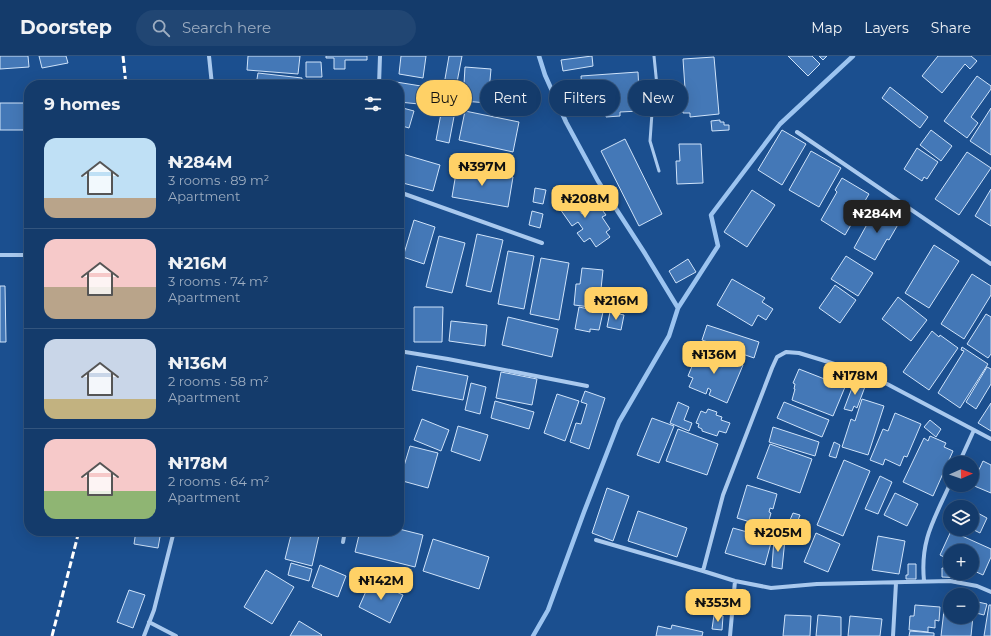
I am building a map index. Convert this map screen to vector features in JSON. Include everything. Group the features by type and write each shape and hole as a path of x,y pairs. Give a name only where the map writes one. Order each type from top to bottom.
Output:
{"street":[{"path":"209,56 211,80"},
{"path":"379,80 380,56"},
{"path":"797,132 991,264"},
{"path":"404,194 542,243"},
{"path":"0,255 24,255"},
{"path":"404,352 587,386"},
{"path":"703,570 723,495 772,368 777,357 786,352 799,353 872,376 991,439"},
{"path":"962,456 974,430"},
{"path":"924,581 923,566 928,534 946,492"},
{"path":"144,636 154,610 173,536"},
{"path":"343,542 344,536"},
{"path":"596,540 703,570 735,581 771,588 817,584 950,581 977,586 991,592"},
{"path":"730,636 735,581"},
{"path":"893,636 896,583"},
{"path":"150,622 176,636"}],"lane":[{"path":"654,56 657,86 652,113 650,141 659,171"}],"building":[{"path":"0,56 28,56 29,67 0,69"},
{"path":"39,56 66,56 68,63 42,68"},
{"path":"248,56 300,56 298,74 247,70"},
{"path":"326,56 367,56 367,60 345,60 345,69 334,69 334,58 326,58"},
{"path":"401,56 426,56 423,78 399,74"},
{"path":"449,56 462,56 457,80 445,80"},
{"path":"592,56 593,66 563,71 561,60"},
{"path":"788,56 812,56 820,64 808,76"},
{"path":"819,56 827,56 823,60"},
{"path":"938,56 971,56 977,61 970,69 965,64 942,93 922,76"},
{"path":"714,57 719,114 690,117 690,113 688,113 688,80 684,80 683,59"},
{"path":"306,62 321,62 322,77 306,77"},
{"path":"465,67 491,69 490,80 480,80 480,102 472,102 472,80 464,80"},
{"path":"638,72 638,80 628,80 628,112 620,112 620,80 581,80 581,76"},
{"path":"258,73 302,78 302,80 257,80"},
{"path":"977,76 991,86 991,89 971,117 978,123 967,138 944,121"},
{"path":"404,83 416,85 416,104 404,102"},
{"path":"890,87 928,117 920,128 882,98"},
{"path":"0,103 24,103 24,130 0,130"},
{"path":"404,108 414,111 409,128 404,126"},
{"path":"991,108 991,155 970,141"},
{"path":"472,112 480,114 480,116 490,116 519,122 513,152 459,140 464,116 472,116"},
{"path":"441,116 454,116 449,143 436,140"},
{"path":"720,120 720,122 724,122 724,125 729,125 729,130 712,131 711,121"},
{"path":"782,130 806,144 782,185 758,170"},
{"path":"931,130 952,146 941,161 920,145"},
{"path":"625,139 662,214 639,226 601,151"},
{"path":"679,144 701,144 703,183 677,184 676,161 680,161"},
{"path":"917,148 938,162 927,179 924,177 922,181 904,169"},
{"path":"811,151 841,168 819,207 789,190"},
{"path":"967,152 991,168 959,215 935,199"},
{"path":"404,154 440,165 433,191 404,183"},
{"path":"457,167 513,177 508,207 452,197"},
{"path":"842,178 869,194 845,235 821,220 837,192 835,190"},
{"path":"535,188 546,190 543,204 533,202"},
{"path":"991,189 991,226 975,216"},
{"path":"565,190 582,214 597,203 606,215 602,217 610,229 606,232 610,237 596,247 590,238 584,242 577,233 583,229 578,222 572,226 553,199"},
{"path":"752,190 775,205 747,247 724,232"},
{"path":"876,208 900,221 889,240 887,239 875,260 854,248"},
{"path":"532,211 543,214 540,228 529,225"},
{"path":"414,220 435,227 424,264 404,257"},
{"path":"477,234 503,240 491,292 466,286"},
{"path":"439,236 465,243 452,293 426,287"},
{"path":"934,245 959,261 929,308 905,293"},
{"path":"508,251 534,256 524,309 498,304"},
{"path":"846,256 873,273 858,296 831,279"},
{"path":"541,258 569,263 559,320 530,314"},
{"path":"688,259 696,272 676,283 669,271"},
{"path":"582,268 603,270 599,308 574,305 576,284 580,284"},
{"path":"972,274 991,286 991,295 964,339 941,324"},
{"path":"732,279 765,298 762,302 773,309 766,320 758,315 752,326 717,305"},
{"path":"835,285 856,300 840,323 819,308"},
{"path":"0,286 5,286 6,342 0,342"},
{"path":"898,297 927,320 911,341 882,319"},
{"path":"414,307 443,307 442,342 414,342"},
{"path":"579,307 603,312 599,330 590,329 590,332 575,329"},
{"path":"610,312 624,315 621,330 607,327"},
{"path":"986,314 991,317 991,354 988,358 967,344"},
{"path":"508,317 558,329 552,357 502,345"},
{"path":"451,321 487,325 485,346 449,341"},
{"path":"707,325 759,342 754,358 702,340"},
{"path":"932,331 958,348 929,390 903,372"},
{"path":"700,347 743,365 727,403 709,395 711,390 708,388 706,394 689,387 693,378 688,376"},
{"path":"962,347 988,364 960,408 938,393 964,351 961,350"},
{"path":"417,366 468,376 463,400 412,390"},
{"path":"987,367 991,369 991,384 976,409 966,402"},
{"path":"799,369 845,387 833,416 792,400 795,389 795,384 793,383"},
{"path":"501,372 537,379 532,405 496,398"},
{"path":"855,380 866,384 857,408 854,406 852,411 844,409"},
{"path":"471,383 486,387 480,414 465,410"},
{"path":"585,391 605,398 589,449 570,442 576,423 581,424 587,404 581,402"},
{"path":"557,394 579,401 565,441 544,433"},
{"path":"862,399 884,406 868,455 842,447 851,419 855,421"},
{"path":"495,401 534,412 529,429 491,418"},
{"path":"678,402 689,407 684,420 692,423 689,431 670,423"},
{"path":"784,402 829,420 822,437 777,418"},
{"path":"991,403 991,431 978,423"},
{"path":"708,409 717,412 716,415 722,417 721,420 730,423 726,433 719,431 717,436 702,431 702,429 698,427 699,424 696,423 701,411 706,413"},
{"path":"895,413 921,424 907,457 904,456 900,466 885,459 883,465 870,460 883,429 888,431"},
{"path":"652,418 674,426 659,463 637,455"},
{"path":"422,419 449,430 441,451 414,440"},
{"path":"930,420 941,429 936,437 924,427"},
{"path":"458,426 488,435 480,461 451,451"},
{"path":"773,427 819,442 815,456 769,442"},
{"path":"678,429 718,444 707,475 666,461"},
{"path":"930,436 946,443 944,447 953,451 951,456 943,456 943,474 933,496 903,482 924,438 928,441"},
{"path":"834,442 840,445 836,458 829,456"},
{"path":"770,444 812,459 800,493 757,478"},
{"path":"410,446 438,453 428,488 404,481 404,466"},
{"path":"844,460 870,471 843,536 817,525"},
{"path":"983,461 991,465 991,493 979,488 979,470"},
{"path":"880,476 892,482 878,514 865,509"},
{"path":"747,485 777,494 773,509 770,508 769,512 771,513 767,527 737,518"},
{"path":"607,488 629,496 613,541 592,533"},
{"path":"895,493 918,504 907,526 884,515"},
{"path":"638,511 687,528 677,557 628,541"},
{"path":"793,513 800,515 797,523 790,520"},
{"path":"979,514 987,518 979,532"},
{"path":"733,528 772,539 765,565 725,553"},
{"path":"404,530 423,535 415,567 355,552 359,536 404,536"},
{"path":"816,533 840,544 828,572 804,562"},
{"path":"135,536 160,536 158,548 134,544"},
{"path":"291,536 319,536 312,566 285,559"},
{"path":"878,536 905,541 899,574 872,570"},
{"path":"949,536 962,536 991,549 991,557 983,575 979,573 979,544 945,544"},
{"path":"433,539 489,557 479,589 423,571"},
{"path":"774,539 785,539 782,569 772,567"},
{"path":"943,548 943,556 940,555"},
{"path":"291,563 312,569 309,581 288,575"},
{"path":"908,564 916,564 916,579 906,579 906,575 908,575"},
{"path":"320,565 346,576 338,597 312,587"},
{"path":"266,570 294,587 272,624 244,607"},
{"path":"371,580 403,595 390,623 359,607"},
{"path":"129,590 145,595 133,628 117,622"},
{"path":"979,602 987,604 984,615 979,614"},
{"path":"915,605 940,607 939,621 935,620 935,628 928,627 928,632 909,630 910,616 914,616"},
{"path":"989,605 991,605 991,636 984,636"},
{"path":"714,615 723,616 722,630 712,629"},
{"path":"785,615 811,616 810,636 783,636"},
{"path":"818,615 841,617 841,636 816,636"},
{"path":"850,616 882,619 880,636 848,636"},
{"path":"943,619 943,624 972,624 971,636 941,636"},
{"path":"299,621 322,635 290,636"},
{"path":"672,625 703,632 702,636 656,636 658,626 671,629"},
{"path":"910,631 934,633 934,636 909,636"}],"waterway":[{"path":"539,56 545,75 566,122 598,181 678,308"},
{"path":"533,636 548,610 619,422 669,336 678,308 718,246 711,215 780,124 853,56"}],"railway":[{"path":"123,56 125,80"},
{"path":"52,636 78,536"}]}
